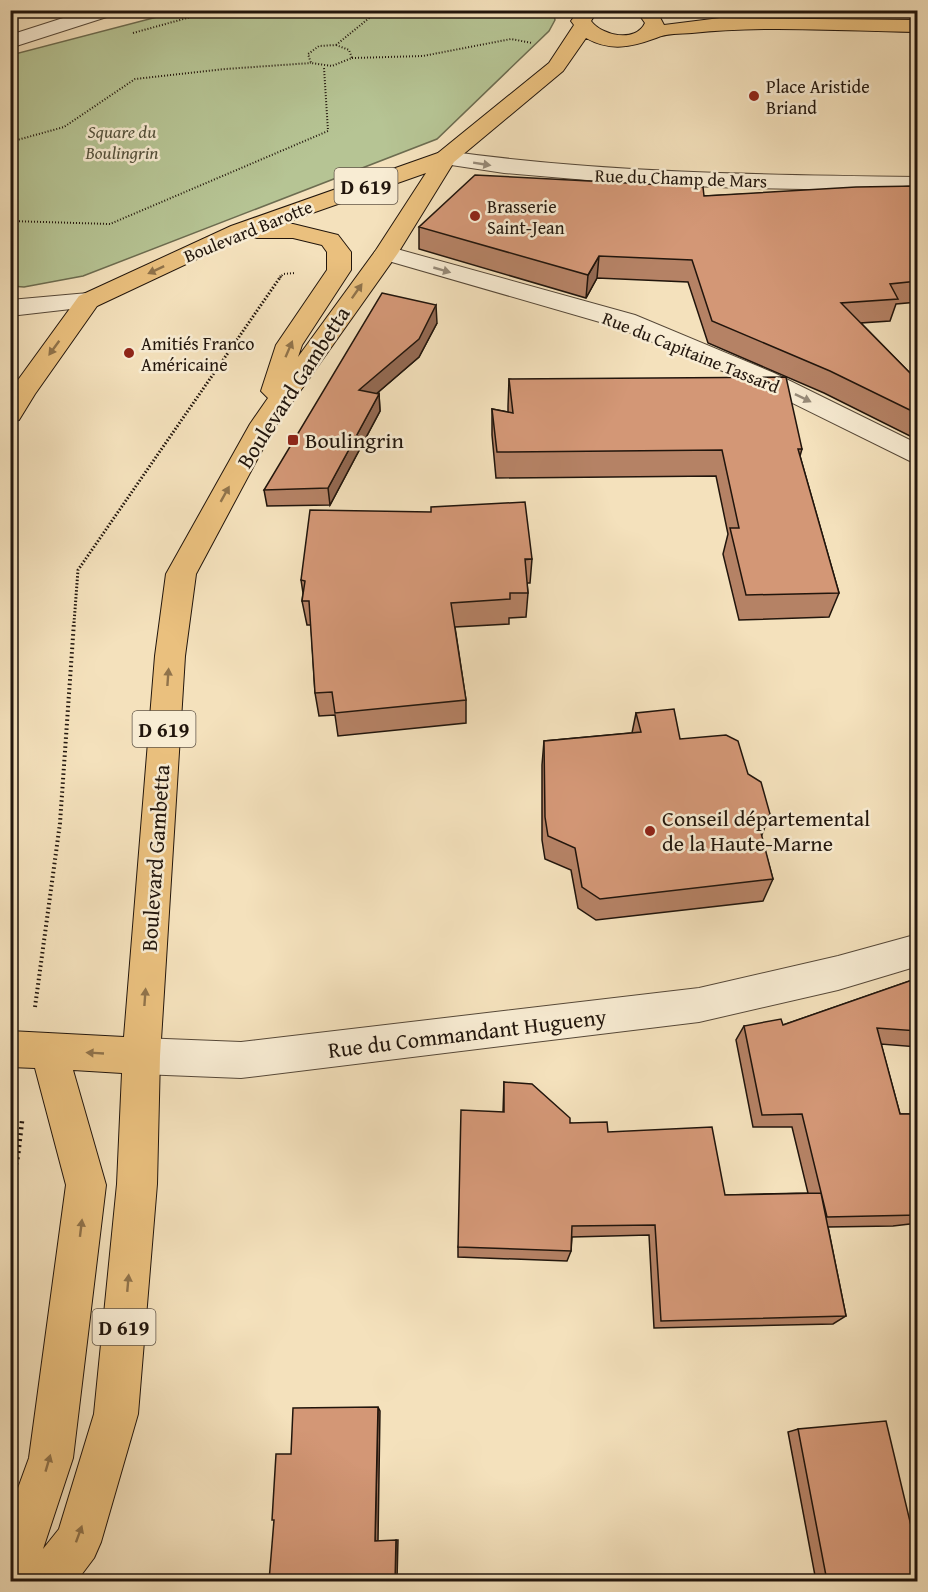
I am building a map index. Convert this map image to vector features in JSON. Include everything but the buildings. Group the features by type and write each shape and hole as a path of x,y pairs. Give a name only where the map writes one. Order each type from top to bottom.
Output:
{"main road":[{"name":"Boulevard Gambetta","path":"46,1581 78,1542 116,1414 137,1184 141,1056 170,656 181,574 263,424 386,253 446,158 556,67 618,41 638,39 648,18 720,24 918,26"},
{"name":"Boulevard Gambetta","path":"556,67 586,19"},
{"path":"586,19 596,37 618,41"},
{"name":"Boulevard Barotte","path":"10,414 24,390 88,301 239,231 446,158"},
{"path":"239,231 293,231 330,240 339,252 339,270 289,345 263,424"},
{"path":"10,1578 51,1458 86,1185 30,1050"},
{"name":"Rue du Commandant Hugueny","path":"30,1050 141,1056"}],"street":[{"path":"10,42 109,10"},
{"name":"Rue du Champ de Mars","path":"446,158 519,170 706,181 918,184"},
{"name":"Rue du Capitaine Tassard","path":"386,253 626,321 765,380 918,456"},
{"name":"Boulevard Barotte","path":"10,308 88,301"},
{"name":"Rue du Commandant Hugueny","path":"141,1056 241,1060 699,1005 838,973 918,950"}],"path":[{"path":"336,45 379,10"},
{"path":"10,142 64,127 135,80 225,69 311,63 324,68 341,66 352,58 423,56 511,39 535,44"},
{"path":"311,63 308,54 319,46 336,45 349,50 352,58"},
{"path":"10,221 110,224 328,132 324,68"},
{"path":"30,1050 60,823 78,570 283,274 339,270"}],"green space":[{"name":"Square du Boulingrin","path":"180,11 553,11 555,20 549,31 437,139 83,276 24,287 11,286 11,55"}],"place":[{"name":"Place Aristide Briand","path":"754,96"},
{"name":"Brasserie Saint-Jean","path":"475,216"},
{"name":"Amitiés Franco Américaine","path":"129,353"},
{"name":"Boulingrin","path":"293,440"},
{"name":"Conseil départemental de la Haute-Marne","path":"650,831"}]}
